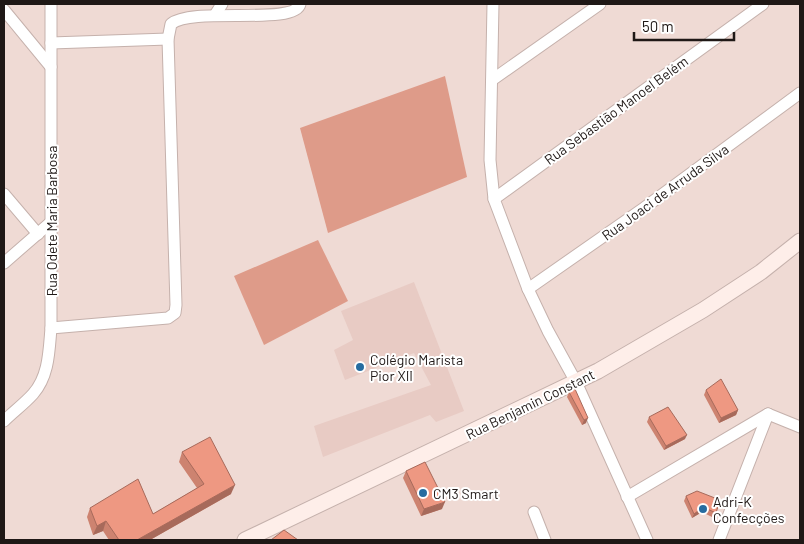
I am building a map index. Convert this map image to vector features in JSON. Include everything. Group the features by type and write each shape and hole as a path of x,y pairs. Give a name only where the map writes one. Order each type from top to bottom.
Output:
{"main road":[{"name":"Rua Benjamin Constant","path":"252,538 576,382 703,310 761,272 800,241"}],"street":[{"name":"Rua Odete Maria Barbosa","path":"4,421 33,394 40,383 47,363 51,328 51,4"},
{"path":"215,15 222,4"},
{"path":"493,4 490,160 494,200 528,289 576,382 647,540"},
{"path":"492,80 600,4"},
{"name":"Rua Sebastião Manoel Belém","path":"494,200 763,4"},
{"path":"51,328 168,318 175,313 169,28 174,22 215,15 255,16 285,14 295,11 300,5"},
{"path":"4,10 51,67"},
{"path":"51,43 168,39"},
{"name":"Rua Joaci de Arruda Silva","path":"528,289 644,208 800,93"},
{"path":"4,194 38,234"},
{"path":"4,263 50,223"},
{"path":"628,496 768,414"},
{"path":"768,414 800,427"},
{"path":"718,540 768,414"},
{"path":"534,512 545,540"}],"shaded area":[{"path":"445,76 467,177 328,233 300,128"},
{"path":"318,240 348,301 264,345 234,276"},
{"name":"Colégio Marista Pior XII","path":"414,282 464,411 436,422 430,415 323,457 314,426 431,385 414,353 345,380 334,350 353,340 341,311"}],"building":[{"path":"721,379 738,410 721,418 706,390"},
{"path":"575,389 588,418 584,420 569,392"},
{"path":"668,407 687,435 666,446 649,417"},
{"path":"210,437 235,485 137,540 119,540 106,521 97,526 90,508 138,479 153,514 204,484 182,452"},
{"name":"CM3 Smart","path":"425,462 445,502 424,509 406,471"},
{"name":"Adri-K Confecções","path":"697,491 720,500 716,513 703,507 694,514 686,496"},
{"path":"284,530 298,540 271,540"}],"place":[{"name":"Colégio Marista Pior XII","path":"360,367"},
{"name":"CM3 Smart","path":"423,493"},
{"name":"Adri-K Confecções","path":"703,509"}]}
